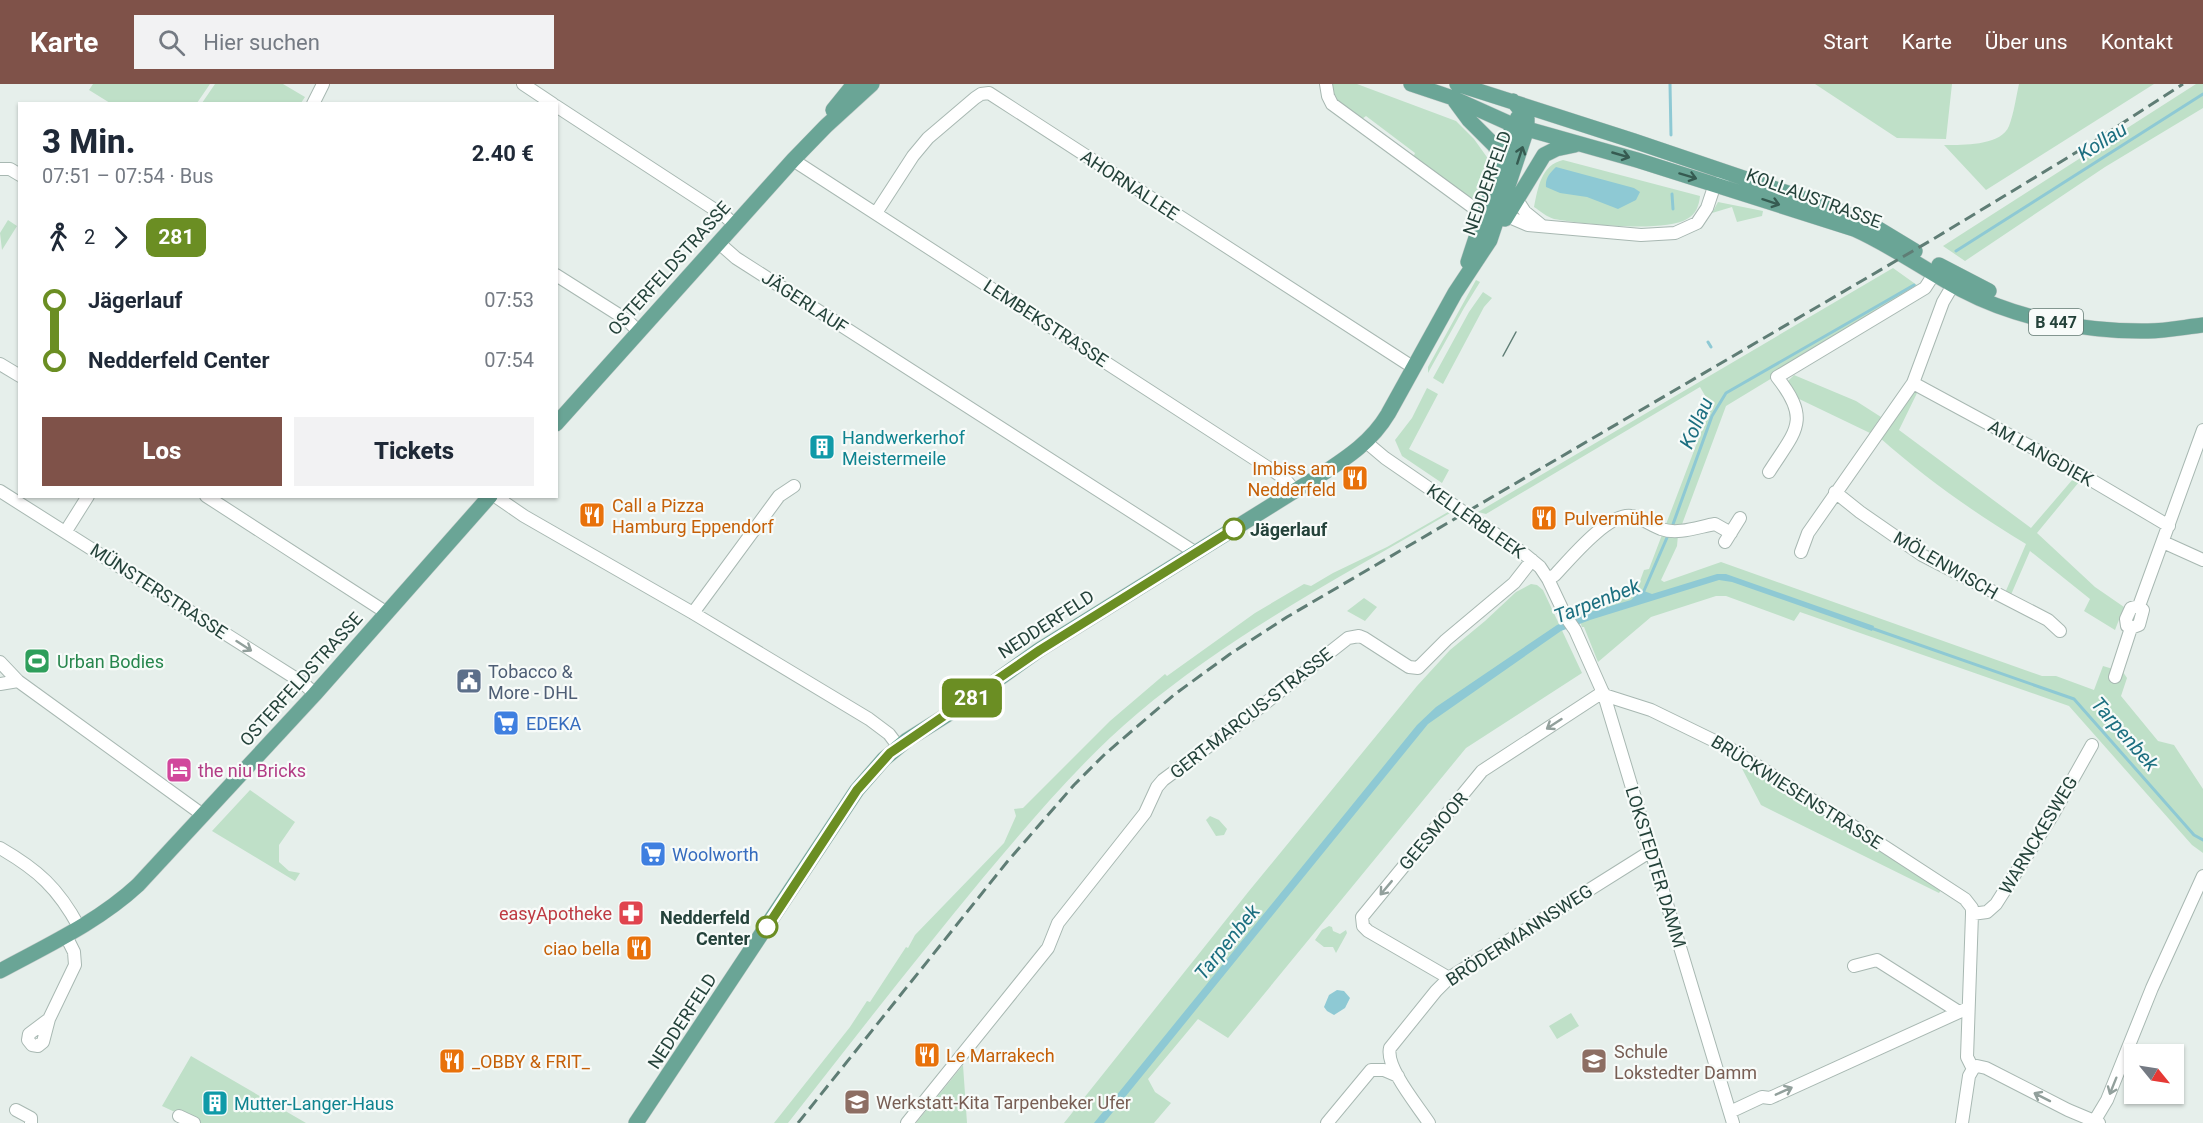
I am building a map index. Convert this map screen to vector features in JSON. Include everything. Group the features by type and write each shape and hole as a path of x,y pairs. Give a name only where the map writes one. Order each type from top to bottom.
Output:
{"main road":[{"name":"OSTERFELDSTRASSE","path":"558,422 812,139 854,84"},
{"name":"OSTERFELDSTRASSE","path":"812,139 872,84"},
{"name":"KOLLAUSTRASSE","path":"1411,84 1513,101 1859,219 1977,286 2017,301 2067,314 2116,320 2168,320 2203,314"},
{"name":"KOLLAUSTRASSE","path":"1455,91 1522,123 1581,144 1854,229 1953,285 2014,311 2063,324 2094,328 2150,331 2203,325"},
{"path":"1455,91 1469,120 1495,146 1501,161"},
{"name":"NEDDERFELD","path":"636,1123 857,790 884,759 898,746 958,708 1040,650 1295,491 1366,442 1385,419 1414,368 1455,292 1472,253 1512,181 1522,123 1513,101"},
{"name":"NEDDERFELD","path":"1455,292 1490,240 1501,161 1522,123 1540,110"},
{"path":"1495,211 1516,200 1546,154 1556,149 1581,144"},
{"name":"OSTERFELDSTRASSE","path":"0,970 66,936 130,892 315,694 491,498"}],"street":[{"path":"315,102 323,84"},
{"path":"523,84 550,102"},
{"path":"1327,88 1332,104 1478,211 1495,211 1521,224 1605,233 1641,235 1675,233 1688,229 1699,221 1710,201 1715,184 1734,175"},
{"name":"AHORNALLEE","path":"876,213 913,156 928,138 975,98 989,93 1414,368"},
{"path":"558,107 735,225"},
{"name":"LEMBEKSTRASSE","path":"793,160 1284,478 1295,491"},
{"path":"0,169 10,169 18,174"},
{"path":"1512,181 1516,200 1529,216 1541,225"},
{"name":"JÄGERLAUF","path":"719,243 736,258 1196,553"},
{"path":"1769,472 1796,429 1798,421 1798,411 1789,393 1777,378 1925,288 1934,274"},
{"path":"558,276 627,320 638,331"},
{"path":"1801,552 1808,533 1835,492 1913,382 1943,302 1953,285"},
{"path":"0,364 18,375"},
{"name":"AM LANGDIEK","path":"1913,382 2081,474 2169,526"},
{"path":"2115,677 2131,628 2136,628 2140,623 2143,612 2139,606 2203,430"},
{"name":"KELLERBLEEK","path":"1366,442 1385,458 1532,560 1548,579 1566,617"},
{"path":"693,613 778,496 794,486"},
{"name":"MÜNSTERSTRASSE","path":"0,491 303,683 315,694"},
{"name":"MÖLENWISCH","path":"1835,492 1922,555 2048,620 2060,631"},
{"path":"66,531 87,498"},
{"path":"209,498 387,613"},
{"path":"496,498 869,719 889,734 898,746"},
{"path":"1548,579 1606,525 1620,518 1631,516 1669,531 1715,524 1728,537 1740,518"},
{"path":"2163,542 2203,560"},
{"name":"GERT-MARCUS-STRASSE","path":"907,1123 1048,948 1058,922 1139,821 1163,780 1348,638 1359,636 1364,638 1409,668 1418,668 1446,640 1514,584 1532,560"},
{"name":"LOKSTEDTER DAMM","path":"1566,617 1575,630 1603,693 1732,1118"},
{"path":"0,662 18,681 203,815"},
{"path":"0,684 18,681"},
{"name":"BRÜCKWIESENSTRASSE","path":"1603,693 1660,714 1729,748 1959,894 1968,903 1972,914"},
{"name":"GEESMOOR","path":"1449,978 1368,931 1363,926 1362,917 1482,771 1603,693"},
{"name":"WARNCKESWEG","path":"1972,914 1987,912 1996,904 2052,816 2092,745"},
{"path":"0,848 41,874 59,895 79,927"},
{"name":"BRÖDERMANNSWEG","path":"1398,1076 1390,1061 1390,1048 1449,978 1651,851"},
{"path":"1962,1123 1969,1076 1977,1066 1986,1068 2085,1118 2097,1121 2152,988 2203,876"},
{"path":"1972,914 1963,1010 1967,1057 1973,1069"},
{"path":"49,1019 75,965 74,952 66,936"},
{"path":"1854,966 1877,960 1963,1010"},
{"path":"1732,1118 1762,1097 1770,1098 1963,1010"},
{"path":"1327,1123 1371,1070 1384,1070 1398,1076 1429,1123"},
{"path":"16,1110 31,1118 31,1123"},
{"path":"179,1116 194,1123"}],"green space":[{"path":"93,84 210,84 198,102 108,102 89,90"},
{"path":"215,84 283,84 305,97 302,102 203,102"},
{"path":"1330,84 1357,84 1456,121 1474,139 1489,160 1479,201 1476,202 1413,158 1415,153 1366,116 1362,119 1335,98"},
{"path":"1815,84 1952,84 1946,139 1897,138"},
{"path":"2019,84 2154,84 1986,190 1944,145 1980,143 1990,141 2005,133 2011,121"},
{"path":"2196,84 2203,84 2203,108 2105,167 1965,261 1943,246"},
{"path":"1563,160 1700,196 1698,206 1693,215 1687,219 1660,226 1602,225 1554,219 1534,207 1539,185 1545,172"},
{"path":"1718,202 1763,211 1762,216 1737,222 1732,207 1712,213"},
{"path":"8,220 17,226 2,250 0,233"},
{"path":"1893,268 1921,288 1726,406 1678,535 1677,546 1661,580 1664,582 1721,562 2042,676 2056,676 2094,690 2103,666 2123,672 2127,678 2121,696 2158,741 2174,745 2203,789 2203,853 2192,845 2069,706 1800,612 1794,621 1726,596 1716,596 1651,617 1598,662 1576,612 1637,589 1644,570 1649,569 1711,406 1700,387 1486,514 1478,512"},
{"path":"1476,280 1480,282 1428,373 1428,367"},
{"path":"1483,292 1492,298 1484,307 1443,384 1433,378 1469,312"},
{"path":"1794,375 1856,401 1881,417 1870,433 1795,397 1788,381"},
{"path":"1427,388 1438,394 1409,449 1449,470 1442,483 1402,456 1395,440 1412,418"},
{"path":"1918,391 1899,430 2031,528 2073,479 2079,482 2037,533 2095,587 2124,607 2115,630 2084,611 2090,599 2030,551 2010,597 2005,593 2026,544 1950,494 1879,437 1909,394"},
{"path":"1448,512 1450,513 1290,606 1212,657 1138,713 1096,751 982,879 788,1123 774,1123 850,1027 867,1001 870,1002 915,935 1004,843 1016,816 1014,809 1023,808 1110,721 1165,674 1167,676 1255,613 1304,584 1311,586 1387,547"},
{"path":"1531,584 1543,590 1582,673 1466,748 1228,1038 1198,1019 1148,1079 1155,1092 1171,1103 1154,1123 1064,1123 1249,891 1417,686 1450,650 1516,592"},
{"path":"1364,598 1377,607 1365,621 1347,611"},
{"path":"1736,757 1943,887 1939,893 1761,805"},
{"path":"250,790 295,822 279,845 279,862 289,871 300,873 295,881 212,831"},
{"path":"1210,816 1219,820 1227,829 1224,835 1216,836 1206,820"},
{"path":"1329,926 1340,934 1346,930 1347,933 1336,953 1333,947 1324,947 1315,940 1322,930"},
{"path":"1571,1013 1579,1026 1557,1039 1549,1026"},
{"path":"191,1056 306,1123 188,1123 177,1113 162,1106"},
{"path":"963,1065 967,1123 916,1123"}],"water":[{"path":"1556,167 1634,188 1640,192 1636,200 1618,209 1587,197 1560,193 1546,187 1547,178"},
{"path":"1717,574 1726,574 1874,626 1872,631 1732,582 1719,580 1561,631 1428,724 1104,1123 1094,1123 1417,725 1436,707 1557,625 1580,615 1631,600 1641,590 1652,594"},
{"path":"1337,990 1344,991 1350,998 1345,1008 1334,1015 1324,1007 1329,995"}],"waterway":[{"path":"1670,84 1671,135"},
{"name":"Kollau","path":"1956,251 2203,94"},
{"path":"1672,194 1673,209"},
{"name":"Kollau","path":"1672,527 1712,416 1726,393 1914,285"},
{"path":"1708,342 1711,347"},
{"name":"Kollau","path":"1643,593 1669,533"},
{"name":"Tarpenbek","path":"1871,628 2074,699 2194,835 2203,840"}],"tram line":[{"path":"1503,356 1516,332"}],"railway":[{"path":"798,1123 1007,862 1074,785 1105,754 1175,694 1230,654 1287,617 1935,238 2090,144 2183,84"}],"bus line":[{"name":"281","path":"767,927 857,790 890,753 1040,650 1234,529"}],"place":[{"name":"Handwerkerhof Meistermeile","path":"822,447"},
{"name":"Imbiss am Nedderfeld","path":"1355,478"},
{"name":"Call a Pizza Hamburg Eppendorf","path":"592,515"},
{"name":"Pulvermühle","path":"1544,518"},
{"name":"Jägerlauf","path":"1234,529"},
{"name":"Urban Bodies","path":"37,661"},
{"name":"Tobacco & More - DHL","path":"469,681"},
{"name":"EDEKA","path":"506,723"},
{"name":"the niu Bricks","path":"179,770"},
{"name":"Woolworth","path":"653,854"},
{"name":"easyApotheke","path":"631,913"},
{"name":"Nedderfeld Center","path":"767,927"},
{"name":"ciao bella","path":"639,948"},
{"name":"Le Marrakech","path":"927,1055"},
{"name":"_OBBY & FRIT_","path":"452,1061"},
{"name":"Schule Lokstedter Damm","path":"1594,1061"},
{"name":"Werkstatt-Kita Tarpenbeker Ufer","path":"857,1102"},
{"name":"Mutter-Langer-Haus","path":"215,1103"}]}
